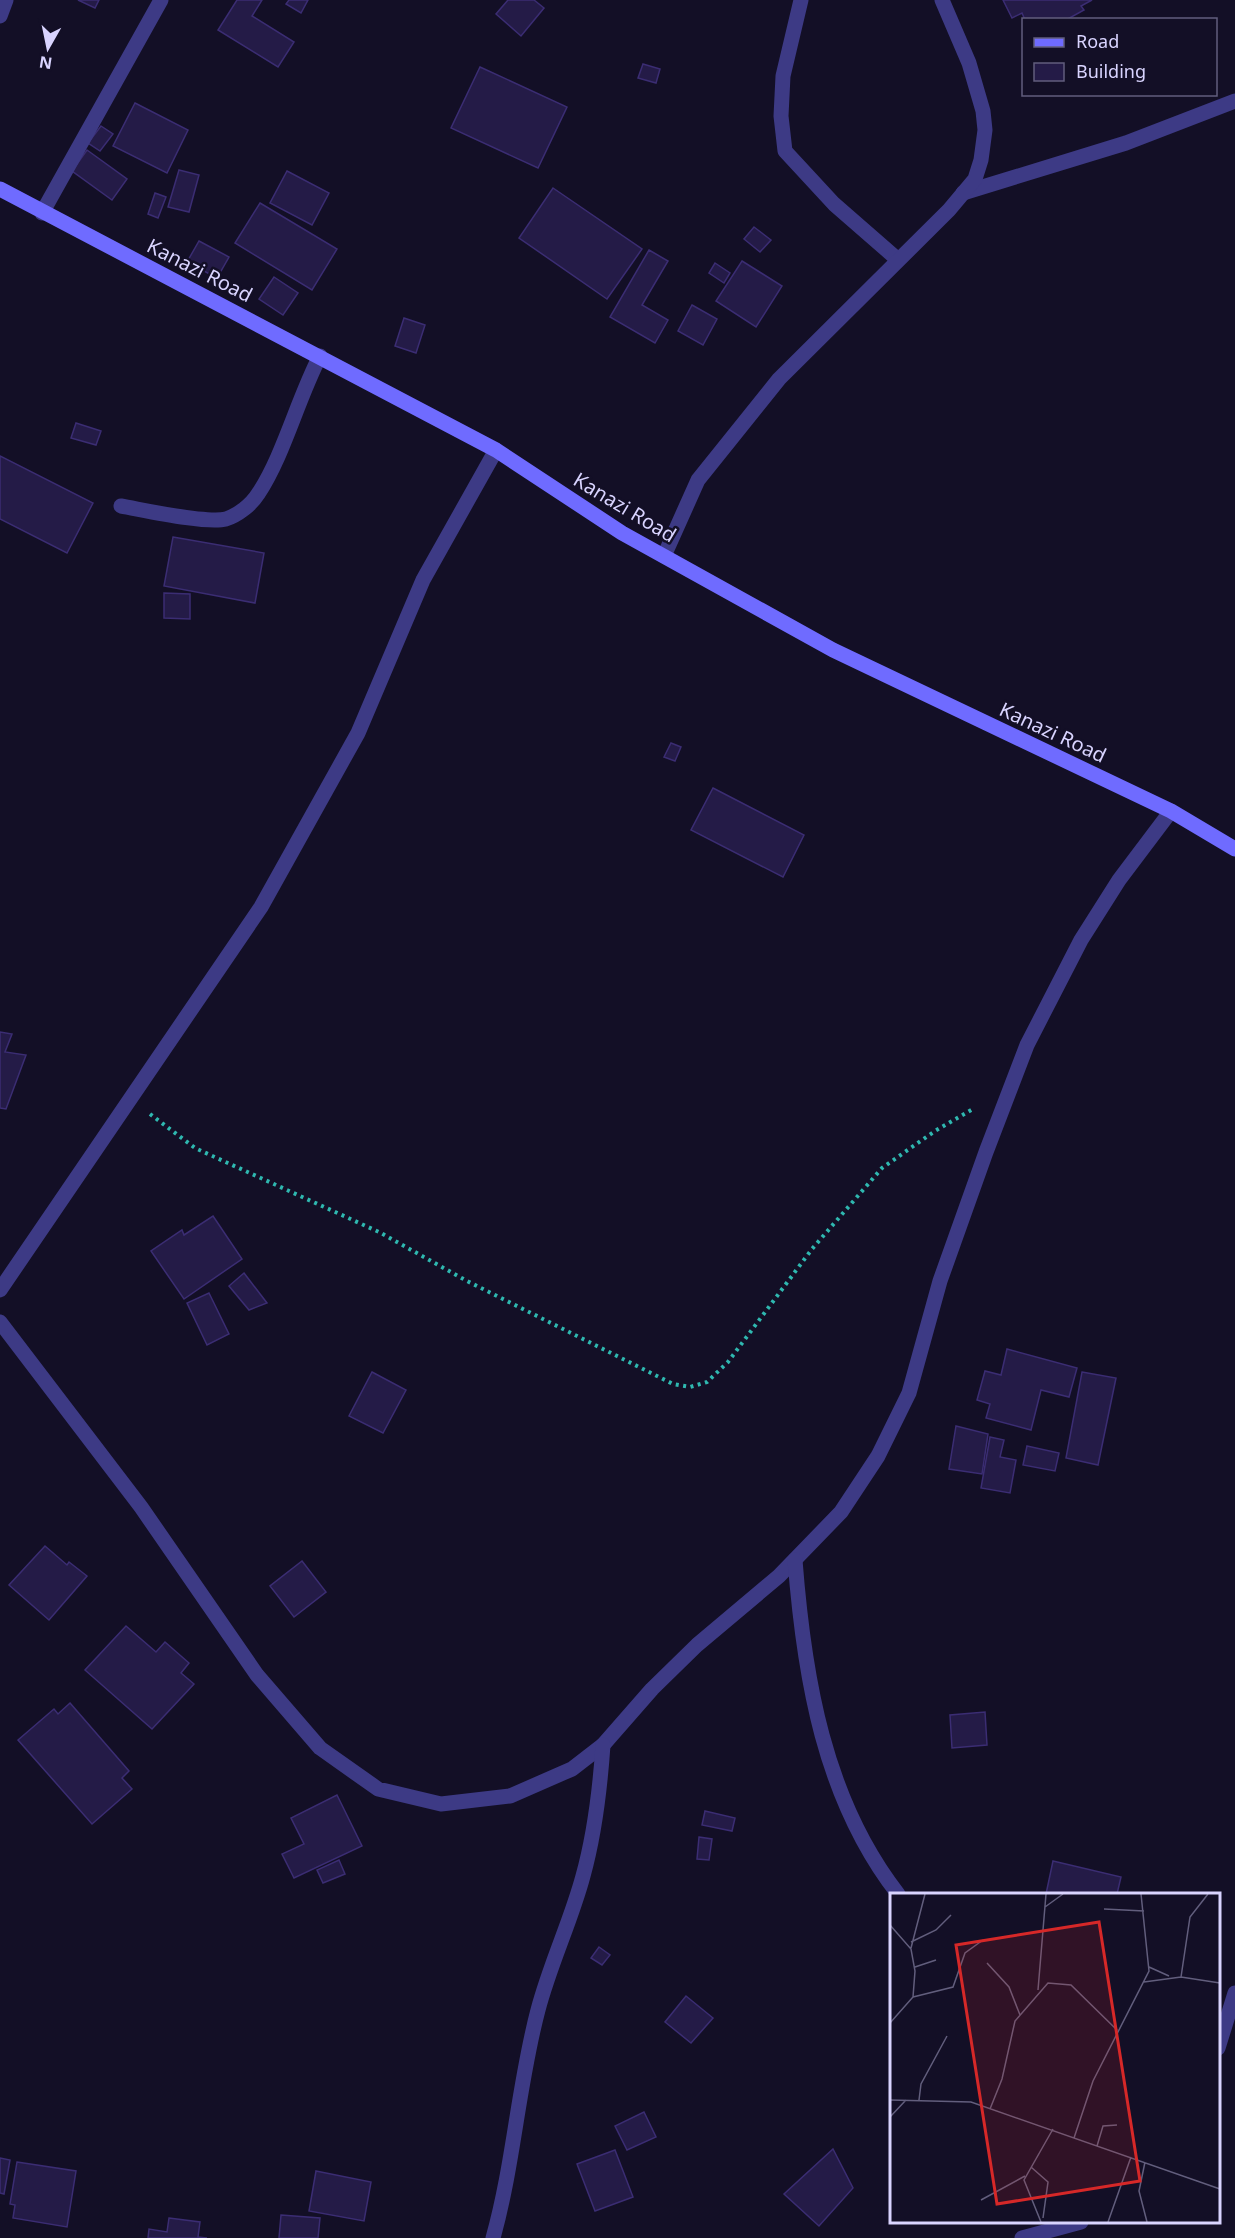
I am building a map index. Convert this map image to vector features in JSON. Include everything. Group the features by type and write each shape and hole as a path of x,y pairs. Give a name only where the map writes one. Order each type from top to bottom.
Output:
{"main road":[{"name":"Kanazi Road","path":"0,189 496,450 622,533 833,650 1171,811 1235,849"}],"street":[{"path":"0,16 6,0"},
{"path":"42,213 161,0"},
{"path":"801,0 783,76 781,116 785,151 834,204 897,259"},
{"path":"664,556 698,480 779,379 975,179 981,160 985,130 983,111 969,63 942,0"},
{"path":"963,193 1126,143 1235,101"},
{"path":"121,506 212,519 224,519 240,512 257,496 270,472 302,391 320,356"},
{"path":"0,1290 261,907 358,733 423,580 496,450"},
{"path":"0,1322 141,1507 257,1675 320,1748 378,1789 441,1804 510,1796 572,1769 603,1745 652,1689 697,1645 795,1560 841,1512 879,1456 909,1393 940,1281 1027,1045 1081,940 1119,880 1171,811"},
{"path":"795,1560 800,1621 826,1755 848,1811 866,1847 876,1865 897,1893"},
{"path":"493,2238 503,2203 524,2067 539,2008 583,1876 600,1788 603,1745"},
{"path":"1220,2042 1235,1993"},
{"path":"1022,2238 1077,2223"}],"path":[{"path":"129,1098 195,1148 379,1232 467,1281 673,1384 690,1387 707,1382 728,1362 812,1249 882,1168 935,1131 1010,1088"}],"building":[{"path":"78,0 99,0 95,8"},
{"path":"237,0 262,0 252,16 294,42 278,67 218,30"},
{"path":"289,0 308,0 301,13 286,4"},
{"path":"508,0 534,0 544,8 521,36 496,14"},
{"path":"1003,0 1092,0 1081,6 1084,10 1070,18 1024,18 1022,13 1012,18"},
{"path":"643,64 660,69 656,83 638,78"},
{"path":"480,67 567,107 538,168 451,128"},
{"path":"135,103 188,130 167,173 113,146"},
{"path":"101,126 113,134 100,151 88,143"},
{"path":"87,150 127,179 112,200 72,171"},
{"path":"179,170 199,175 189,212 168,207"},
{"path":"287,171 329,193 312,225 270,203"},
{"path":"553,188 642,249 607,299 519,238"},
{"path":"155,193 166,197 158,218 148,214"},
{"path":"260,203 337,249 312,290 235,243"},
{"path":"754,227 771,240 760,252 744,239"},
{"path":"199,241 229,257 217,278 187,262"},
{"path":"649,250 668,261 642,305 668,320 655,343 610,317"},
{"path":"742,261 782,286 756,327 716,301"},
{"path":"715,263 730,273 724,283 709,273"},
{"path":"274,277 298,293 283,315 259,299"},
{"path":"692,305 717,319 703,345 678,331"},
{"path":"404,318 425,325 416,353 395,346"},
{"path":"76,423 101,431 96,445 71,438"},
{"path":"0,456 93,503 67,553 0,519"},
{"path":"173,537 264,553 255,603 164,586"},
{"path":"164,593 190,594 190,619 164,618"},
{"path":"671,743 681,747 675,761 664,757"},
{"path":"713,788 804,835 783,877 691,830"},
{"path":"0,1032 12,1034 5,1052 26,1055 6,1109 0,1108"},
{"path":"213,1216 242,1259 184,1299 151,1251 182,1230 184,1235"},
{"path":"244,1273 267,1303 249,1310 229,1286"},
{"path":"209,1293 229,1334 207,1345 187,1303"},
{"path":"1007,1349 1077,1368 1069,1397 1041,1390 1031,1430 986,1418 990,1404 977,1400 985,1371 1001,1375"},
{"path":"372,1372 406,1390 383,1433 349,1416"},
{"path":"1082,1372 1116,1378 1098,1465 1066,1458"},
{"path":"956,1426 988,1434 982,1474 949,1469"},
{"path":"990,1437 1004,1440 1000,1457 1016,1460 1010,1493 981,1488"},
{"path":"1027,1446 1059,1453 1055,1471 1023,1465"},
{"path":"45,1546 67,1565 69,1562 87,1576 49,1620 9,1585"},
{"path":"302,1561 326,1592 294,1617 270,1586"},
{"path":"126,1626 156,1652 165,1642 189,1663 181,1673 194,1684 152,1729 85,1670"},
{"path":"70,1703 129,1771 122,1778 132,1789 92,1824 18,1740 54,1709 58,1714"},
{"path":"985,1712 987,1745 952,1748 950,1715"},
{"path":"337,1795 362,1846 294,1878 282,1854 304,1844 291,1818"},
{"path":"705,1811 735,1818 732,1831 702,1825"},
{"path":"699,1837 712,1839 709,1860 697,1859"},
{"path":"339,1860 345,1874 323,1883 317,1870"},
{"path":"1053,1861 1121,1877 1117,1893 1046,1893"},
{"path":"599,1947 610,1955 602,1965 591,1958"},
{"path":"686,1996 713,2018 691,2043 665,2022"},
{"path":"644,2112 656,2137 627,2150 615,2126"},
{"path":"833,2149 853,2188 819,2226 784,2194"},
{"path":"615,2150 633,2197 595,2211 577,2164"},
{"path":"0,2158 10,2160 4,2194 0,2193"},
{"path":"17,2162 76,2171 67,2227 13,2218 15,2205 10,2204"},
{"path":"316,2171 371,2182 364,2221 309,2211"},
{"path":"281,2215 320,2218 318,2238 279,2238"},
{"path":"169,2218 200,2222 198,2237 207,2238 148,2238 149,2229 167,2232"}]}
